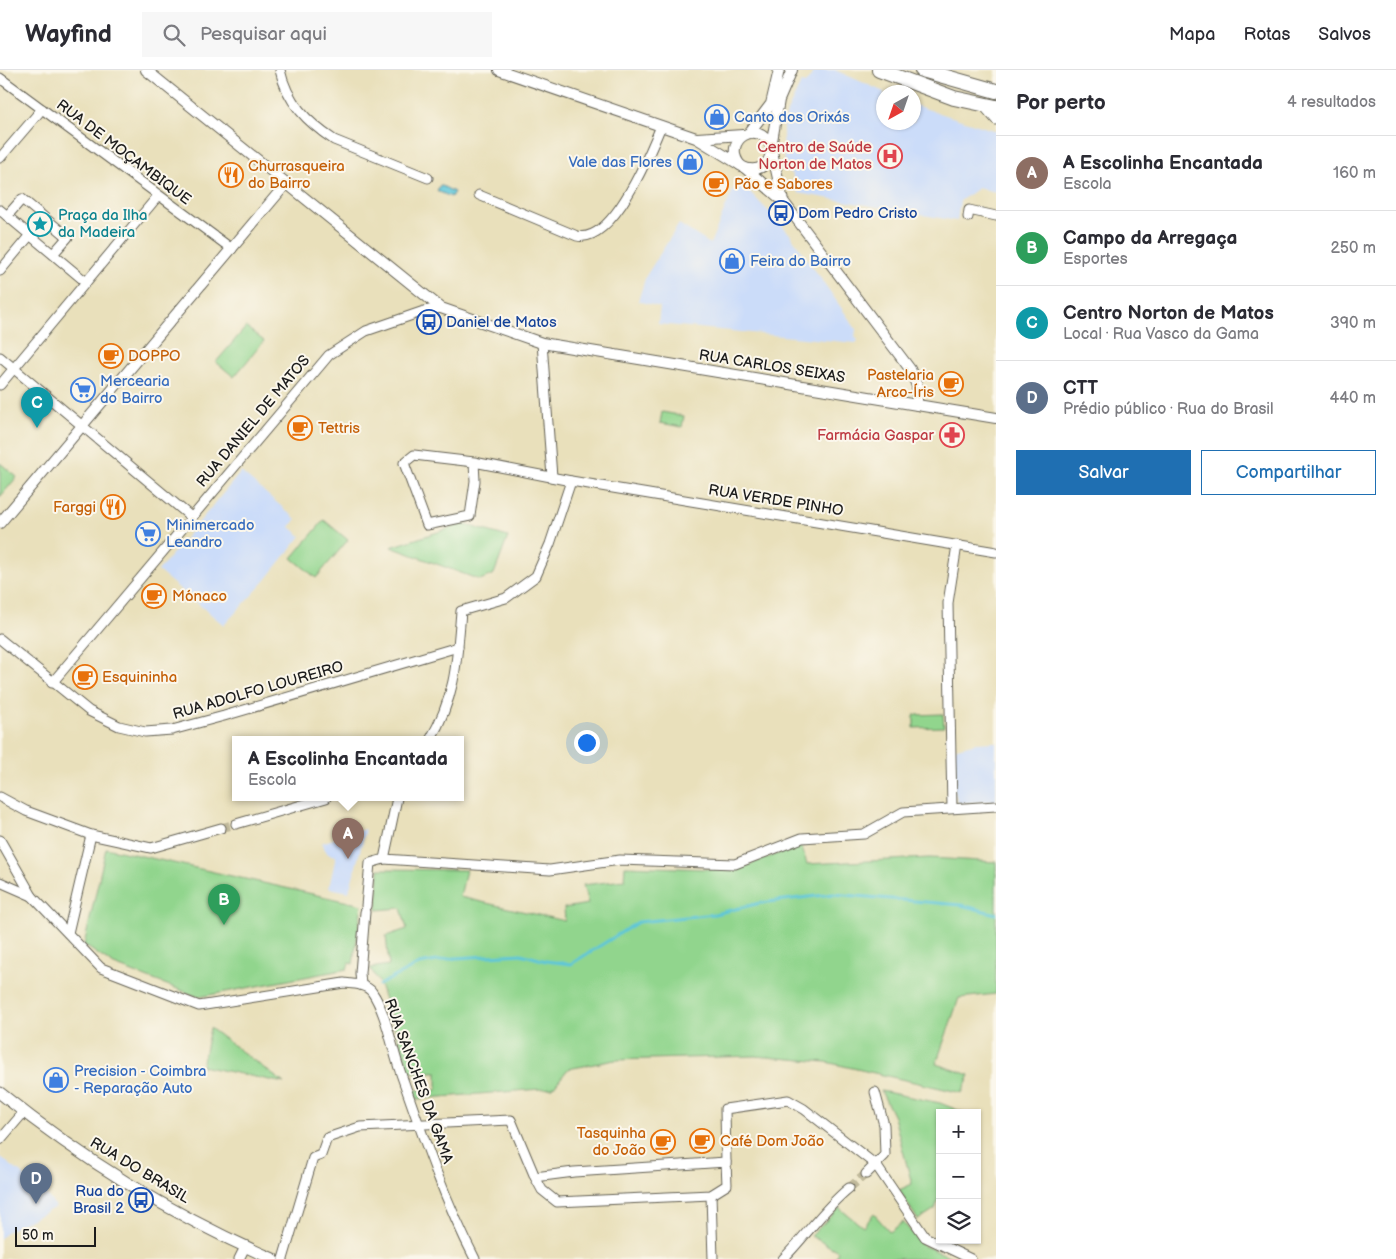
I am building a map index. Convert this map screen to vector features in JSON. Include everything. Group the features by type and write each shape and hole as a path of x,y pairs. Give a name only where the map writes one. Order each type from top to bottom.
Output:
{"main road":[{"path":"879,70 921,88 989,106"},
{"path":"922,70 996,91"},
{"name":"RUA DO BRASIL","path":"0,1093 113,1174 245,1247 273,1259"}],"street":[{"path":"146,70 441,308 542,343 552,477"},
{"path":"280,70 283,85 294,105 322,133 334,140 428,178"},
{"path":"499,70 696,138 751,170 763,167 768,162 779,100 792,70"},
{"path":"779,70 771,104 734,149 736,160 783,201 910,369 917,386 917,405"},
{"name":"RUA DE MOÇAMBIQUE","path":"0,78 232,249"},
{"path":"989,106 996,120"},
{"path":"0,158 42,108"},
{"path":"479,195 577,236 584,238 592,236 600,231 620,208 635,182 661,126"},
{"path":"696,138 760,134 769,142 783,201"},
{"path":"0,523 286,184"},
{"path":"0,385 158,196"},
{"path":"53,254 68,237 22,199 4,213 86,282"},
{"path":"968,217 969,210 996,216"},
{"path":"0,271 30,235"},
{"name":"RUA DANIEL DE MATOS","path":"52,683 329,355 366,331 424,311 441,308"},
{"name":"RUA CARLOS SEIXAS","path":"542,343 996,418"},
{"path":"0,357 191,517"},
{"name":"RUA VERDE PINHO","path":"474,462 475,481 470,516 427,525 404,463 414,455 474,462 571,481 996,552"},
{"path":"432,736 439,724 455,678 461,611 506,598 536,576 556,530 571,481"},
{"path":"952,808 948,603 957,545"},
{"name":"RUA ADOLFO LOUREIRO","path":"0,639 52,683 90,711 119,726 145,732 172,730 458,647"},
{"path":"0,798 26,811 91,835 151,848 221,828"},
{"path":"236,824 316,801"},
{"path":"384,860 396,801"},
{"path":"0,840 32,896 101,968 199,1006 344,983 362,985 360,973 370,863 384,860 550,870 620,860 735,864 802,838 864,834 903,812 996,806"},
{"path":"68,933 91,835"},
{"path":"0,882 32,896"},
{"name":"RUA SANCHES DA GAMA","path":"362,985 371,991 378,1005 445,1193 474,1259"},
{"path":"866,1174 885,1155 885,1139 875,1092"},
{"path":"283,1259 313,1158 321,1155 327,1138 360,1127 511,1120 542,1190 558,1202 712,1195 727,1185 725,1110 788,1100 804,1109 876,1165 925,1237 971,1259"},
{"path":"0,1140 24,1112"},
{"path":"535,1177 574,1172 726,1162"},
{"path":"783,1259 806,1236 833,1201 849,1188"},
{"path":"712,1195 714,1259"},
{"path":"240,1259 245,1247"}],"shaded area":[{"name":"Centro de Saúde Norton de Matos","path":"816,70 835,70 876,88 876,130 921,130 921,107 996,131 996,192 978,188 960,201 957,221 798,193 792,174 784,170 783,129 787,112 801,83 805,84"},
{"name":"Feira do Bairro","path":"736,183 746,188 789,233 856,329 855,337 858,340 856,343 658,324 660,307 638,301 646,276 679,224 710,244"},
{"path":"241,472 296,519 290,527 301,536 265,581 224,625 158,571"},
{"path":"996,742 996,801 958,803 954,789 954,749 976,743"},
{"path":"366,829 349,892 329,888 336,856 328,854 321,843"},
{"path":"0,1157 42,1189 56,1207 6,1232 0,1239"}],"green space":[{"path":"246,327 264,341 234,377 216,362"},
{"path":"662,412 684,416 682,427 660,423"},
{"path":"0,463 17,477 0,497"},
{"path":"324,520 348,540 316,578 292,558"},
{"path":"463,524 508,537 494,574 480,580 391,547"},
{"path":"943,714 944,727 914,728 914,715"},
{"path":"801,845 807,864 930,858 996,862 996,994 959,998 936,1064 970,1075 962,1093 826,1062 755,1056 615,1060 568,1069 553,1088 417,1099 413,1090 437,1090 437,1072 410,1072 379,982 370,968 389,965 386,936 407,929 401,908 377,910 379,869 466,870 460,897 565,921 564,908 588,904 583,885 624,880 625,866 735,870"},
{"path":"106,848 362,905 353,964 349,963 347,969 199,997 114,965 84,945"},
{"path":"210,1028 284,1083 202,1066"},
{"path":"881,1091 940,1103 955,1109 936,1109 936,1206 935,1209 918,1220 899,1190 912,1184 894,1117"},
{"path":"839,1208 863,1227 874,1214 890,1232 903,1222 922,1245 956,1259 835,1259 838,1251 811,1236"}],"water":[{"path":"440,185 454,192 451,197 437,191"}],"waterway":[{"path":"379,985 419,964 455,958 521,954 546,961 571,964 638,922 715,914 760,903 833,894 961,905 996,914"}],"tunnel":[{"path":"221,828 236,824"},
{"path":"849,1188 866,1174"}],"place":[{"name":"Canto dos Orixás","path":"717,117"},
{"name":"Centro de Saúde Norton de Matos","path":"890,156"},
{"name":"Vale das Flores","path":"690,162"},
{"name":"Churrasqueira do Bairro","path":"231,175"},
{"name":"Pão e Sabores","path":"716,184"},
{"name":"Dom Pedro Cristo","path":"781,213"},
{"name":"Praça da Ilha da Madeira","path":"40,224"},
{"name":"Feira do Bairro","path":"732,261"},
{"name":"Daniel de Matos","path":"429,322"},
{"name":"DOPPO","path":"111,356"},
{"name":"Pastelaria Arco-Íris","path":"951,384"},
{"name":"Mercearia do Bairro","path":"83,390"},
{"name":"Centro Norton de Matos","path":"37,428"},
{"name":"Tettris","path":"300,428"},
{"name":"Farmácia Gaspar","path":"952,435"},
{"name":"Farggi","path":"113,507"},
{"name":"Minimercado Leandro","path":"148,534"},
{"name":"Mónaco","path":"154,596"},
{"name":"Esquininha","path":"85,677"},
{"name":"A Escolinha Encantada","path":"348,859"},
{"name":"Campo da Arregaça","path":"224,925"},
{"name":"Precision - Coimbra - Reparação Auto","path":"56,1080"},
{"name":"Café Dom João","path":"702,1141"},
{"name":"Tasquinha do João","path":"663,1142"},
{"name":"Rua do Brasil 2","path":"141,1200"},
{"name":"CTT","path":"36,1204"}]}
